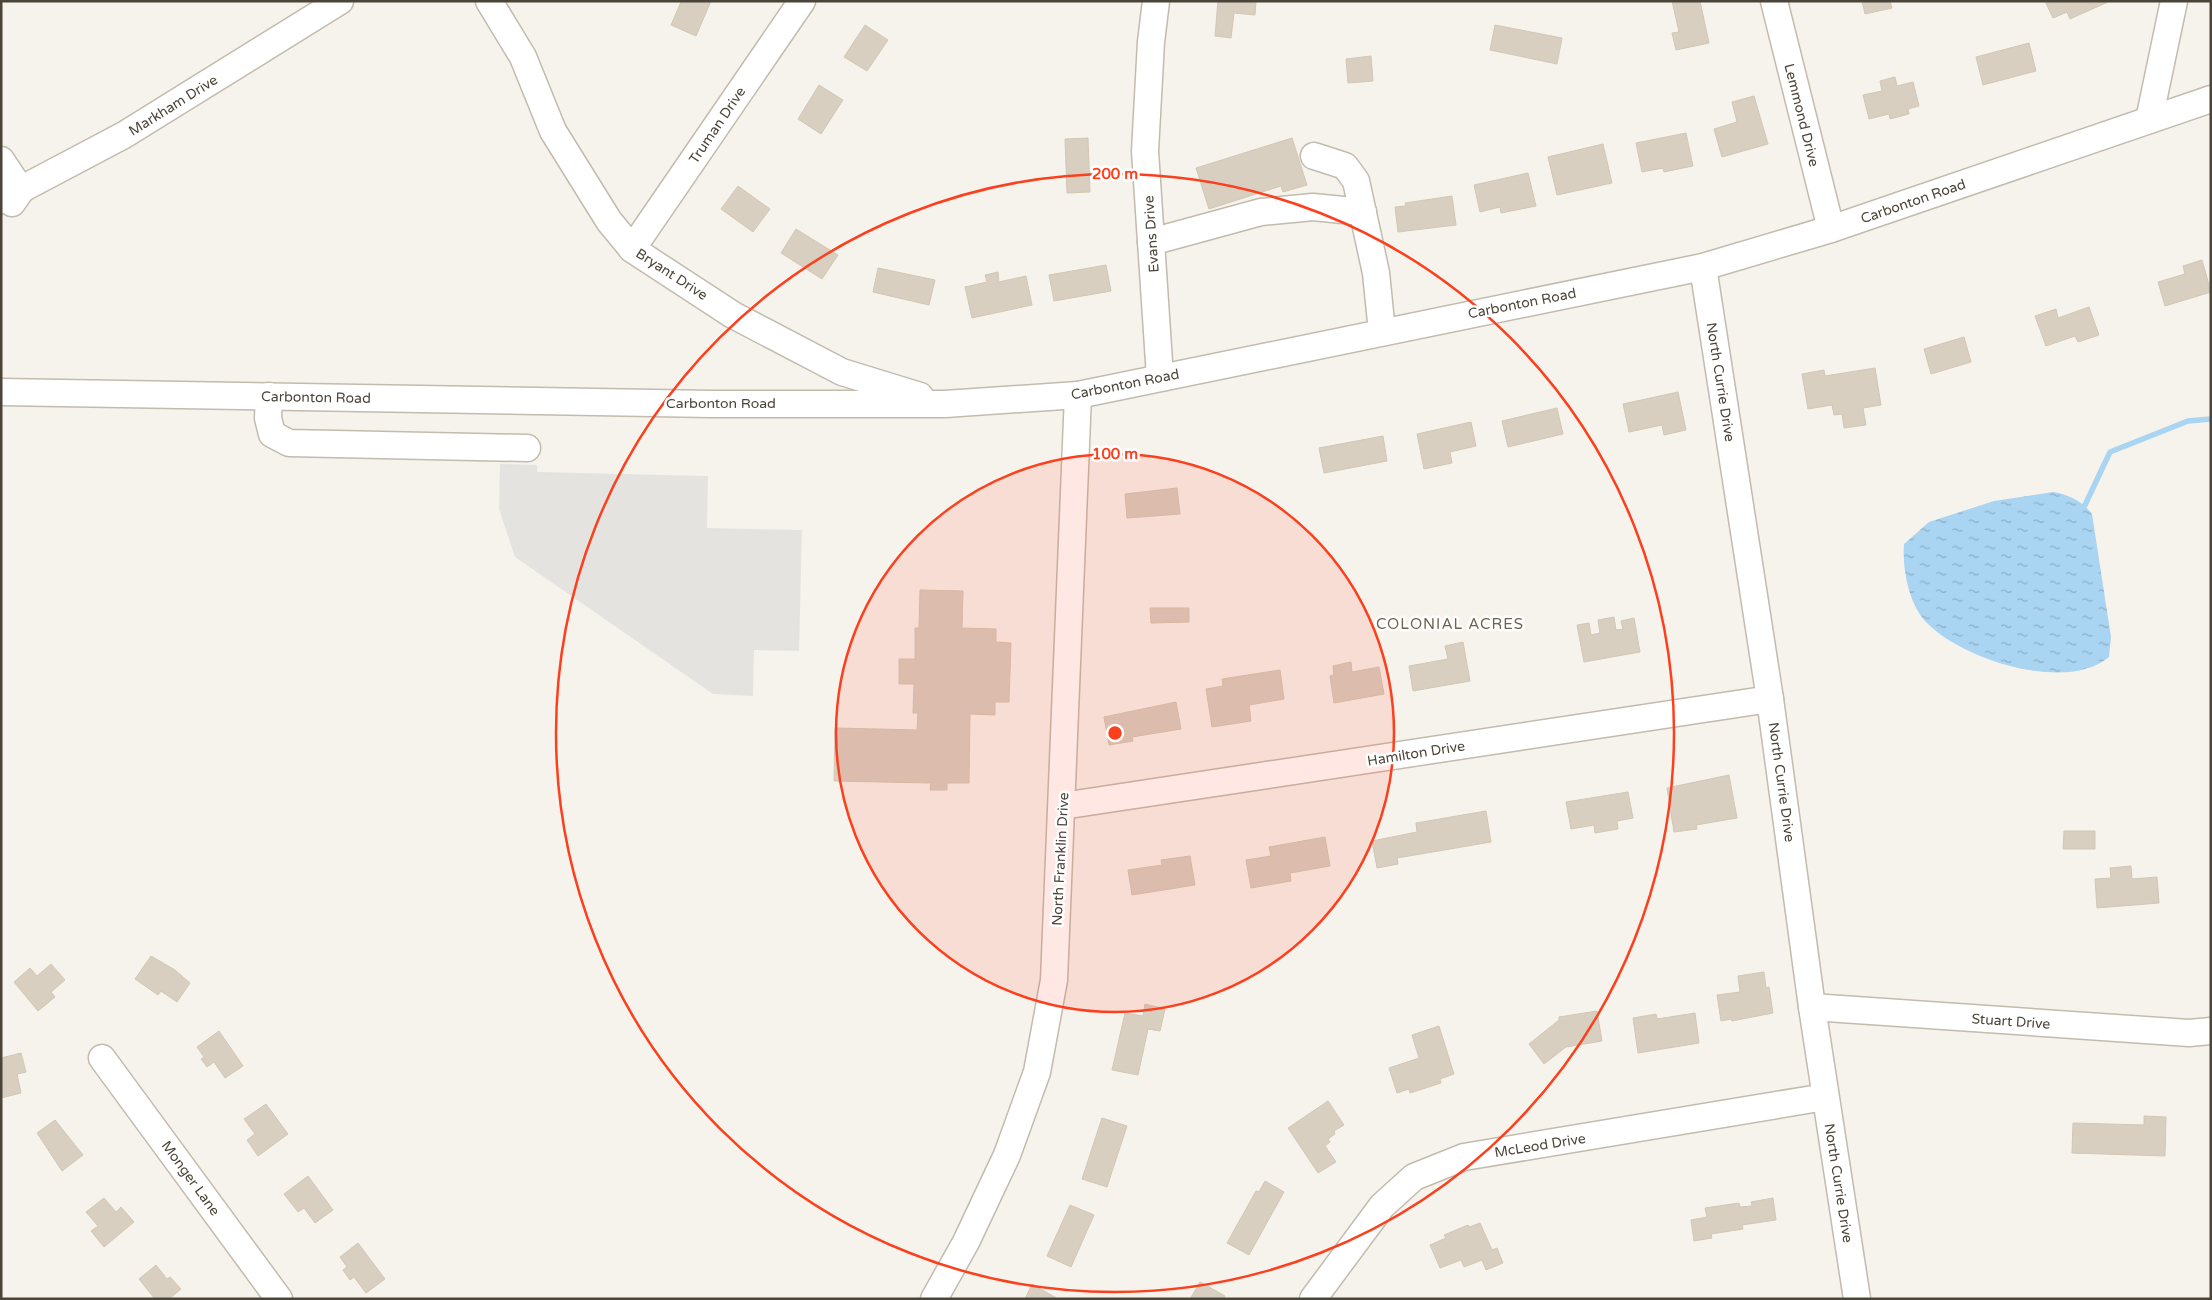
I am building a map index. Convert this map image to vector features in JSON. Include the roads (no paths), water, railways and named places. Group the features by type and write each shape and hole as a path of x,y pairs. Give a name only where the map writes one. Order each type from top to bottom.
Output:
{"street":[{"name":"Markham Drive","path":"11,195 124,135 340,1"},
{"name":"Bryant Drive","path":"489,1 523,57 554,132 609,221 632,249 734,315 842,372 945,404"},
{"name":"Truman Drive","path":"632,249 802,1"},
{"name":"Evans Drive","path":"1156,1 1151,42 1145,151 1160,377"},
{"name":"Lemmond Drive","path":"1774,1 1831,229"},
{"path":"2149,120 2174,1"},
{"name":"Carbonton Road","path":"1,392 711,404 945,404 1078,395 1703,267 1831,229 2211,99"},
{"path":"1314,156 1345,166 1356,181 1376,273 1382,332"},
{"path":"1,160 11,195 1,218"},
{"path":"1151,242 1260,212 1313,207 1363,212"},
{"name":"North Currie Drive","path":"1703,267 1770,699 1825,1097 1857,1299"},
{"name":"North Franklin Drive","path":"934,1299 966,1242 1007,1155 1036,1072 1054,980 1078,395"},
{"path":"269,396 268,418 272,434 289,443 527,448"},
{"name":"Hamilton Drive","path":"1062,806 1770,699"},
{"name":"Stuart Drive","path":"1812,1006 2189,1033 2211,1031"},
{"name":"Monger Lane","path":"102,1058 280,1299"},
{"name":"McLeod Drive","path":"1313,1299 1382,1206 1414,1178 1456,1161 1464,1158 1825,1097"}],"water":[{"path":"2053,492 2075,499 2092,514 2111,637 2109,657 2091,667 2068,672 2042,672 1989,660 1943,637 1921,616 1911,597 1904,564 1904,544 1929,522 1994,501"}],"waterway":[{"path":"2081,510 2110,452 2188,421 2211,419"}],"district":[{"name":"COLONIAL ACRES","path":"1450,624"}]}
